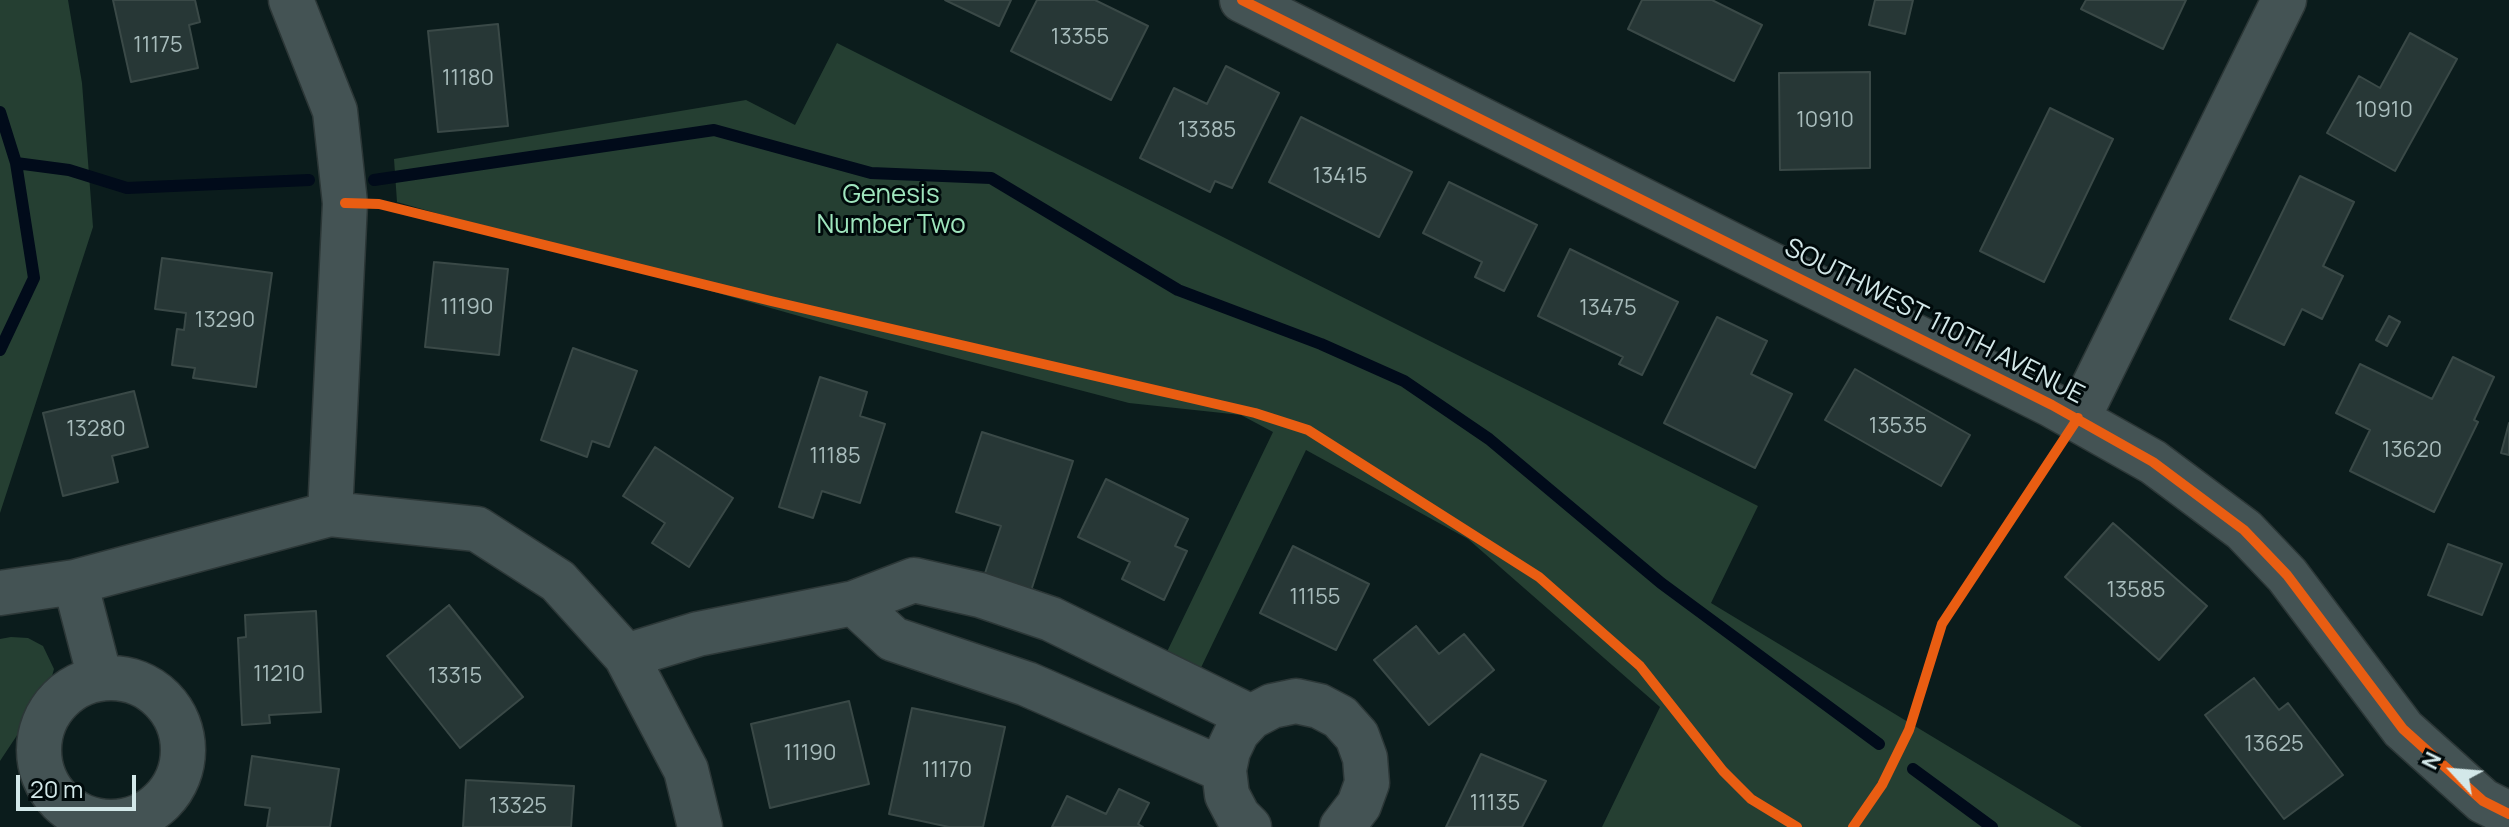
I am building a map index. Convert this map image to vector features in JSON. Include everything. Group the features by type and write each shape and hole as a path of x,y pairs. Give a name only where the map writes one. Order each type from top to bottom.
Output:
{"street":[{"path":"291,0 335,111 345,203 330,514"},
{"name":"SOUTHWEST 110TH AVENUE","path":"1242,0 2078,418 2153,462 2244,530 2296,586 2403,729 2483,801 2509,814"},
{"path":"2078,418 2284,0"},
{"path":"0,593 75,582 330,514 477,529 558,581 626,656 686,770 700,827"},
{"path":"626,656 698,634 809,609 854,603 914,580 980,595 1051,619 1251,717"},
{"path":"75,582 100,678"},
{"path":"854,603 893,639 1027,684 1224,770"},
{"path":"1249,827 1238,816 1227,795 1224,770 1237,732 1251,717 1272,706 1308,703 1340,717 1357,736 1365,758 1367,783 1359,805 1342,827"}],"green space":[{"path":"0,0 68,0 82,83 93,227 0,513"},
{"name":"Genesis Number Two","path":"837,43 1758,506 1711,603 2082,827 1602,827 1660,707 1468,539 1306,450 1196,678 1163,660 1273,432 1241,415 1129,403 820,322 397,202 394,159 746,100 795,125"},
{"path":"28,638 43,646 54,669 49,687 0,761 0,639"}],"building":[{"path":"113,0 195,0 200,22 189,25 198,68 131,82"},
{"path":"945,0 1011,0 999,26"},
{"path":"1037,0 1095,0 1148,26 1111,100 1011,51"},
{"path":"1642,0 1712,0 1762,25 1734,81 1628,29"},
{"path":"1875,0 1913,0 1905,34 1869,25"},
{"path":"2086,0 2186,0 2163,49 2081,9"},
{"path":"498,24 508,126 438,132 428,31"},
{"path":"2410,33 2457,59 2395,171 2327,133 2359,76 2380,88"},
{"path":"1226,66 1279,93 1232,188 1215,181 1210,192 1140,158 1174,88 1207,104"},
{"path":"1870,72 1870,168 1780,170 1779,73"},
{"path":"2050,108 2113,139 2044,282 1980,251"},
{"path":"1301,117 1412,172 1379,237 1269,182"},
{"path":"2300,176 2354,202 2323,266 2343,276 2322,319 2302,309 2284,345 2230,319"},
{"path":"1449,182 1537,225 1504,291 1475,277 1482,262 1423,233"},
{"path":"1570,249 1678,302 1642,375 1619,364 1623,357 1538,316"},
{"path":"162,258 272,273 256,387 193,378 195,368 172,365 177,329 184,330 186,313 155,309"},
{"path":"434,262 508,269 499,355 425,347"},
{"path":"2389,316 2400,322 2387,346 2376,340"},
{"path":"1717,317 1767,341 1751,374 1792,394 1755,468 1664,423"},
{"path":"573,348 637,371 609,447 592,441 587,457 541,440"},
{"path":"2453,357 2494,377 2474,420 2478,422 2434,512 2350,471 2370,430 2336,413 2360,364 2432,399"},
{"path":"1855,369 1970,435 1941,486 1825,420"},
{"path":"820,377 867,392 860,416 885,424 860,503 822,491 813,518 779,507"},
{"path":"134,391 148,447 112,456 118,482 63,496 43,413"},
{"path":"2509,423 2509,455 2501,453"},
{"path":"982,432 1073,461 1029,597 982,582 1001,526 956,512"},
{"path":"655,447 733,498 689,567 652,543 665,523 623,496"},
{"path":"1106,479 1188,519 1175,546 1187,551 1164,600 1122,579 1130,562 1078,537"},
{"path":"2113,523 2207,606 2159,660 2065,577"},
{"path":"2448,544 2502,564 2482,615 2428,595"},
{"path":"1293,546 1369,584 1336,650 1260,613"},
{"path":"449,605 523,697 460,748 387,656"},
{"path":"316,611 321,712 269,715 270,723 242,725 238,638 246,637 245,615"},
{"path":"1416,626 1439,654 1464,634 1494,670 1429,725 1374,660"},
{"path":"2254,678 2279,710 2288,703 2343,775 2284,819 2205,715"},
{"path":"849,701 869,784 770,808 751,724"},
{"path":"912,708 1005,727 983,827 949,827 889,814"},
{"path":"1481,754 1546,781 1522,827 1446,827"},
{"path":"252,756 339,769 330,827 267,827 270,808 245,805"},
{"path":"466,780 574,786 571,827 463,827"},
{"path":"1119,789 1149,803 1138,824 1143,827 1052,827 1067,796 1106,814"}],"waterway":[{"path":"0,112 16,163 34,278 0,350"},
{"path":"374,180 714,130 871,173 991,178 1178,290 1321,344 1404,381 1489,439 1661,583 1879,744"},
{"path":"16,163 69,170 127,188 309,180"},
{"path":"1913,769 1992,827"}],"cycle path":[{"path":"1242,0 2052,405 2153,462 2244,530 2287,575 2403,729 2483,801 2509,814"},
{"path":"345,203 379,204 771,301 1255,413 1308,430 1539,577 1640,666 1723,771 1751,799 1797,827"},
{"path":"1853,827 1882,785 1909,730 1942,624 2078,418"}]}
